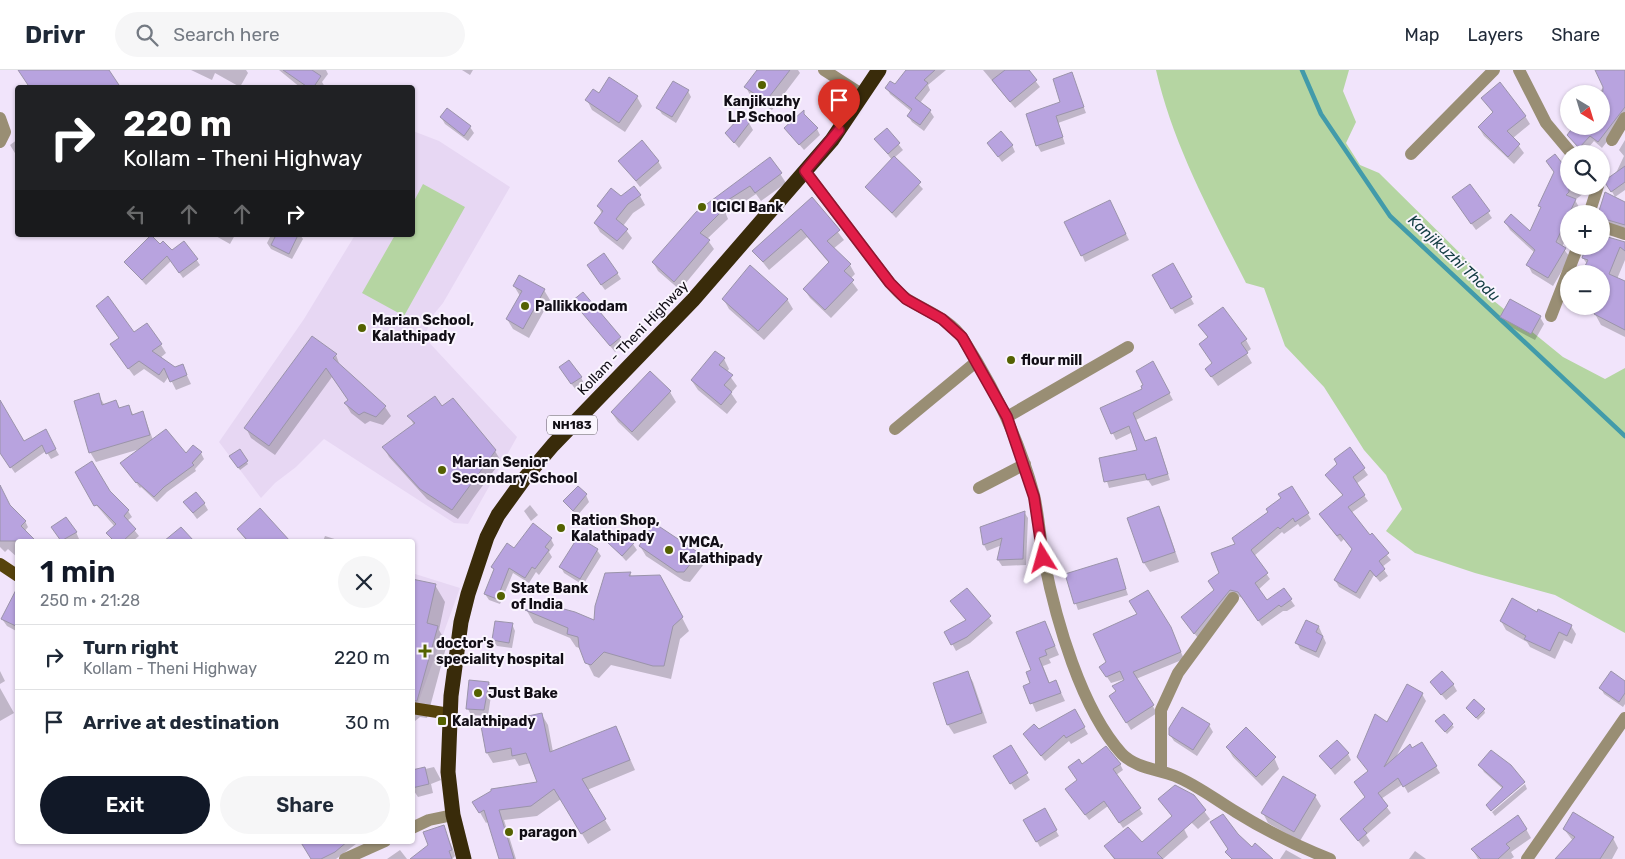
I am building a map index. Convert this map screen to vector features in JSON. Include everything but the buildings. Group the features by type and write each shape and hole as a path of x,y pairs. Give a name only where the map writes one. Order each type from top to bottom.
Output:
{"highway":[{"name":"Kollam - Theni Highway","path":"464,859 453,815 448,772 450,714 455,658 468,594 487,537 509,499 553,445 693,300 847,121 879,70"}],"main road":[{"path":"0,564 15,574"},
{"path":"415,708 450,714"}],"street":[{"path":"824,70 862,95"},
{"path":"1411,154 1494,70"},
{"path":"1519,70 1546,123 1564,145"},
{"path":"0,118 5,132 0,142"},
{"path":"1612,140 1625,118"},
{"path":"805,171 890,283 906,299 926,308 962,337 1007,417 1025,464 1034,497 1043,558 1055,614 1069,654 1086,693 1104,729 1123,754 1136,765 1162,771 1188,782 1237,813 1303,848 1330,859"},
{"path":"1610,229 1625,234"},
{"path":"1551,316 1575,255"},
{"path":"1007,417 1128,347"},
{"path":"894,429 976,362"},
{"path":"979,488 1025,464"},
{"path":"1162,771 1161,710 1178,673 1233,598"},
{"path":"1527,859 1625,718"},
{"path":"415,827 429,820 453,815"},
{"path":"345,859 378,844"}],"shaded area":[{"name":"Marian School, Kalathipady","path":"415,132 439,141 510,187 443,303 434,314 424,337 517,437 468,524 454,523 324,439 261,498 219,442 304,319 354,237 415,237"},
{"name":"doctor's speciality hospital","path":"415,574 460,588 415,711"}],"green space":[{"path":"1156,70 1349,70 1343,91 1356,122 1346,143 1360,165 1379,173 1484,277 1478,288 1563,357 1605,379 1625,368 1625,633 1555,595 1475,573 1415,553 1386,531 1402,509 1386,475 1364,450 1324,387 1285,346 1264,288 1246,283 1194,179 1172,125"},
{"path":"423,184 465,207 404,316 362,293 394,237 415,237 415,199"}],"waterway":[{"name":"Kanjikuzhi Thodu","path":"1302,70 1321,114 1390,216 1625,436"}],"place":[{"name":"Kanjikuzhy LP School","path":"762,85"},
{"name":"ICICI Bank","path":"702,207"},
{"name":"Pallikkoodam","path":"525,306"},
{"name":"Marian School, Kalathipady","path":"362,328"},
{"name":"flour mill","path":"1011,360"},
{"name":"Marian Senior Secondary School","path":"442,470"},
{"name":"Ration Shop, Kalathipady","path":"561,528"},
{"name":"YMCA, Kalathipady","path":"669,550"},
{"name":"State Bank of India","path":"501,596"},
{"name":"doctor's speciality hospital","path":"425,651"},
{"name":"Just Bake","path":"478,693"},
{"name":"Kalathipady","path":"442,721"},
{"name":"paragon","path":"509,832"}],"route":[{"path":"839,130 805,171 860,246 890,283 906,299 926,308 962,337 1007,417 1025,464 1034,497 1043,558"}]}
